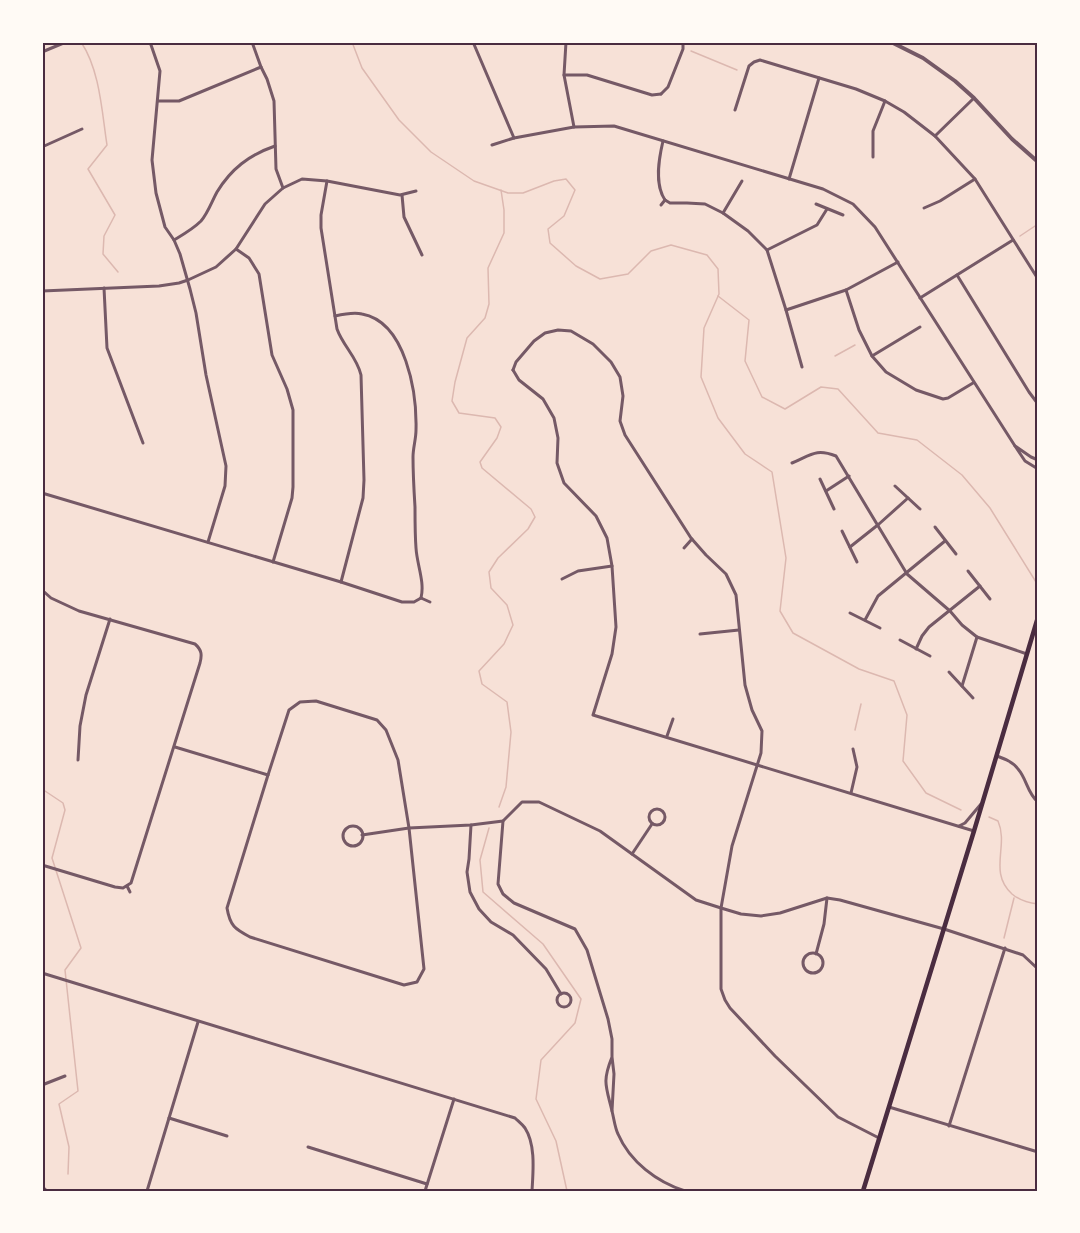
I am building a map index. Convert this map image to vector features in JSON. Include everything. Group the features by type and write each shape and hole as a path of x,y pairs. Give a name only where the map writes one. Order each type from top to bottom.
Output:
{"main road":[{"path":"863,1191 1038,617"}],"street":[{"path":"42,52 66,42"},
{"path":"150,42 160,71 152,160 156,193 165,227 174,240 188,280 226,466 225,486 208,542"},
{"path":"252,42 274,101 276,169 283,188"},
{"path":"473,42 514,138"},
{"path":"566,42 564,75 574,127"},
{"path":"564,75 587,75 662,96 668,87 683,49 683,42"},
{"path":"891,42 923,58 955,81 1038,162"},
{"path":"750,57 754,62"},
{"path":"735,110 747,70 754,62 764,61 856,89 885,101 904,112 934,136 975,179 1038,279"},
{"path":"158,101 179,101 261,67"},
{"path":"789,178 819,78"},
{"path":"934,136 974,98"},
{"path":"873,157 873,132 885,101"},
{"path":"492,145 514,138 574,127 614,126 823,189 853,204 875,227 1025,461 1038,469"},
{"path":"42,147 82,129"},
{"path":"663,140 658,166 661,191 665,200 670,203 705,204 723,213 748,231 767,250 802,367"},
{"path":"174,240 191,230 202,219 234,169 247,158 275,146"},
{"path":"42,291 159,285 188,280 216,267 236,249 266,204 283,188 302,179 327,181 402,195 416,191"},
{"path":"924,208 940,201 975,179"},
{"path":"327,181 321,228 335,316 340,338 360,367 362,375 363,498 341,582"},
{"path":"723,213 742,181"},
{"path":"402,195 404,217 422,255"},
{"path":"661,205 665,200"},
{"path":"816,204 843,215"},
{"path":"767,250 817,225 827,208"},
{"path":"920,298 1013,240"},
{"path":"236,249 249,258 259,274 272,355 287,389 293,410 292,498 273,562"},
{"path":"786,310 846,290 898,262"},
{"path":"957,275 1038,404"},
{"path":"104,288 107,348 143,443"},
{"path":"846,290 859,330 872,356 886,372 916,390 944,400 974,382"},
{"path":"335,316 356,313 373,317 384,325 395,339 406,361 411,381 416,431 413,456 416,549 422,586 421,598"},
{"path":"872,356 920,327"},
{"path":"513,370 516,362 534,341 544,333 558,330 571,331 593,344 611,362 620,377 622,396 620,421 625,435 692,539 726,574 736,594 747,696 762,731 761,753 732,846 721,908 722,989 730,1008 775,1056 838,1117 879,1138"},
{"path":"508,370 513,370"},
{"path":"513,370 519,380 543,399 554,418 558,438 557,462 564,483 596,516 607,538 612,566 616,627 612,654 593,715 974,831"},
{"path":"1015,446 1038,460"},
{"path":"792,463 818,452 836,456 907,574 977,638 1027,654"},
{"path":"826,491 849,476"},
{"path":"820,478 834,509"},
{"path":"895,486 920,509"},
{"path":"42,493 402,602 414,602 421,598"},
{"path":"849,547 908,498"},
{"path":"934,527 956,554"},
{"path":"842,531 857,562"},
{"path":"684,548 692,539"},
{"path":"865,620 878,596 945,541"},
{"path":"562,579 578,571 612,566"},
{"path":"968,572 990,599"},
{"path":"916,649 929,627 980,586"},
{"path":"42,590 51,598 79,610 191,642 201,649 200,663 175,747 132,879 126,886 115,887 42,865"},
{"path":"421,598 430,602"},
{"path":"850,613 880,628"},
{"path":"78,760 80,726 86,694 110,619"},
{"path":"700,634 739,630"},
{"path":"962,686 977,638"},
{"path":"900,640 930,656"},
{"path":"949,672 973,698"},
{"path":"316,701 377,720 386,730 398,760 409,828 424,969 417,982 404,985 250,937 236,929 229,921 227,908 289,710 300,702 316,701"},
{"path":"667,736 673,719"},
{"path":"175,747 268,775"},
{"path":"850,793 857,767 853,749"},
{"path":"996,756 1017,767 1033,798 1038,802"},
{"path":"362,835 409,828 503,821 522,802 539,802 600,831 696,900 741,914 761,916 780,913 827,898 840,900 1005,948 1023,955 1038,969"},
{"path":"959,826 965,823 982,803"},
{"path":"654,809 662,810 665,818 663,823 652,824 648,818 649,812 654,809"},
{"path":"503,821 498,884 503,894 514,903 575,930 587,950 612,1039 614,1074 612,1112"},
{"path":"632,854 652,824"},
{"path":"471,825 467,872 470,892 479,909 491,922 513,935 546,969 561,994"},
{"path":"354,826 360,829 362,835 361,841 353,846 345,842 343,836 345,830 354,826"},
{"path":"126,886 130,892"},
{"path":"816,954 824,924 827,898"},
{"path":"949,1126 1005,948"},
{"path":"816,954 821,958 822,967 817,972 811,972 804,966 804,960 807,955 816,954"},
{"path":"42,973 514,1118 525,1129 531,1143 532,1191"},
{"path":"566,993 570,996 572,1001 568,1007 563,1008 558,1003 557,999 561,994 566,993"},
{"path":"147,1191 198,1022"},
{"path":"612,1057 605,1082 617,1134 629,1153 644,1169 668,1184 685,1191"},
{"path":"42,1085 65,1076"},
{"path":"425,1191 454,1099"},
{"path":"889,1107 1038,1152"},
{"path":"169,1119 227,1136"},
{"path":"308,1147 427,1184"}],"waterway":[{"path":"81,42 96,78 107,145 88,169 115,215 104,236 103,254 118,272"},
{"path":"352,42 362,68 399,120 431,152 474,181 508,193 523,193 554,181 566,179 575,190 564,216 548,229 550,243 576,266 600,279 628,274 651,251 671,245 707,255 718,269 719,294 704,328 701,377 718,418 745,454 772,472 786,558 780,611 793,633 859,669 894,681 907,715 903,761 926,793 961,810"},
{"path":"691,51 737,70"},
{"path":"499,807 506,787 511,732 507,702 482,684 479,671 504,644 513,625 507,605 491,588 489,572 498,558 528,529 535,517 531,509 482,468 480,462 497,438 501,427 495,418 459,413 452,401 467,338 485,318 489,304 488,268 504,233 501,190"},
{"path":"1020,236 1038,224"},
{"path":"718,296 749,320 745,361 762,397 785,409 821,387 838,389 878,433 917,440 962,475 990,508 1036,582"},
{"path":"835,356 855,345"},
{"path":"855,730 861,704"},
{"path":"42,789 63,803 65,810 52,858 81,948 65,970 78,1091 59,1104 69,1147 68,1174"},
{"path":"989,817 998,821 1001,830 1000,868 1005,886 1018,898 1038,904"},
{"path":"489,828 480,860 483,892 543,944 581,999 575,1023 541,1060 536,1099 556,1141 567,1191"},
{"path":"1004,938 1014,898"}]}
